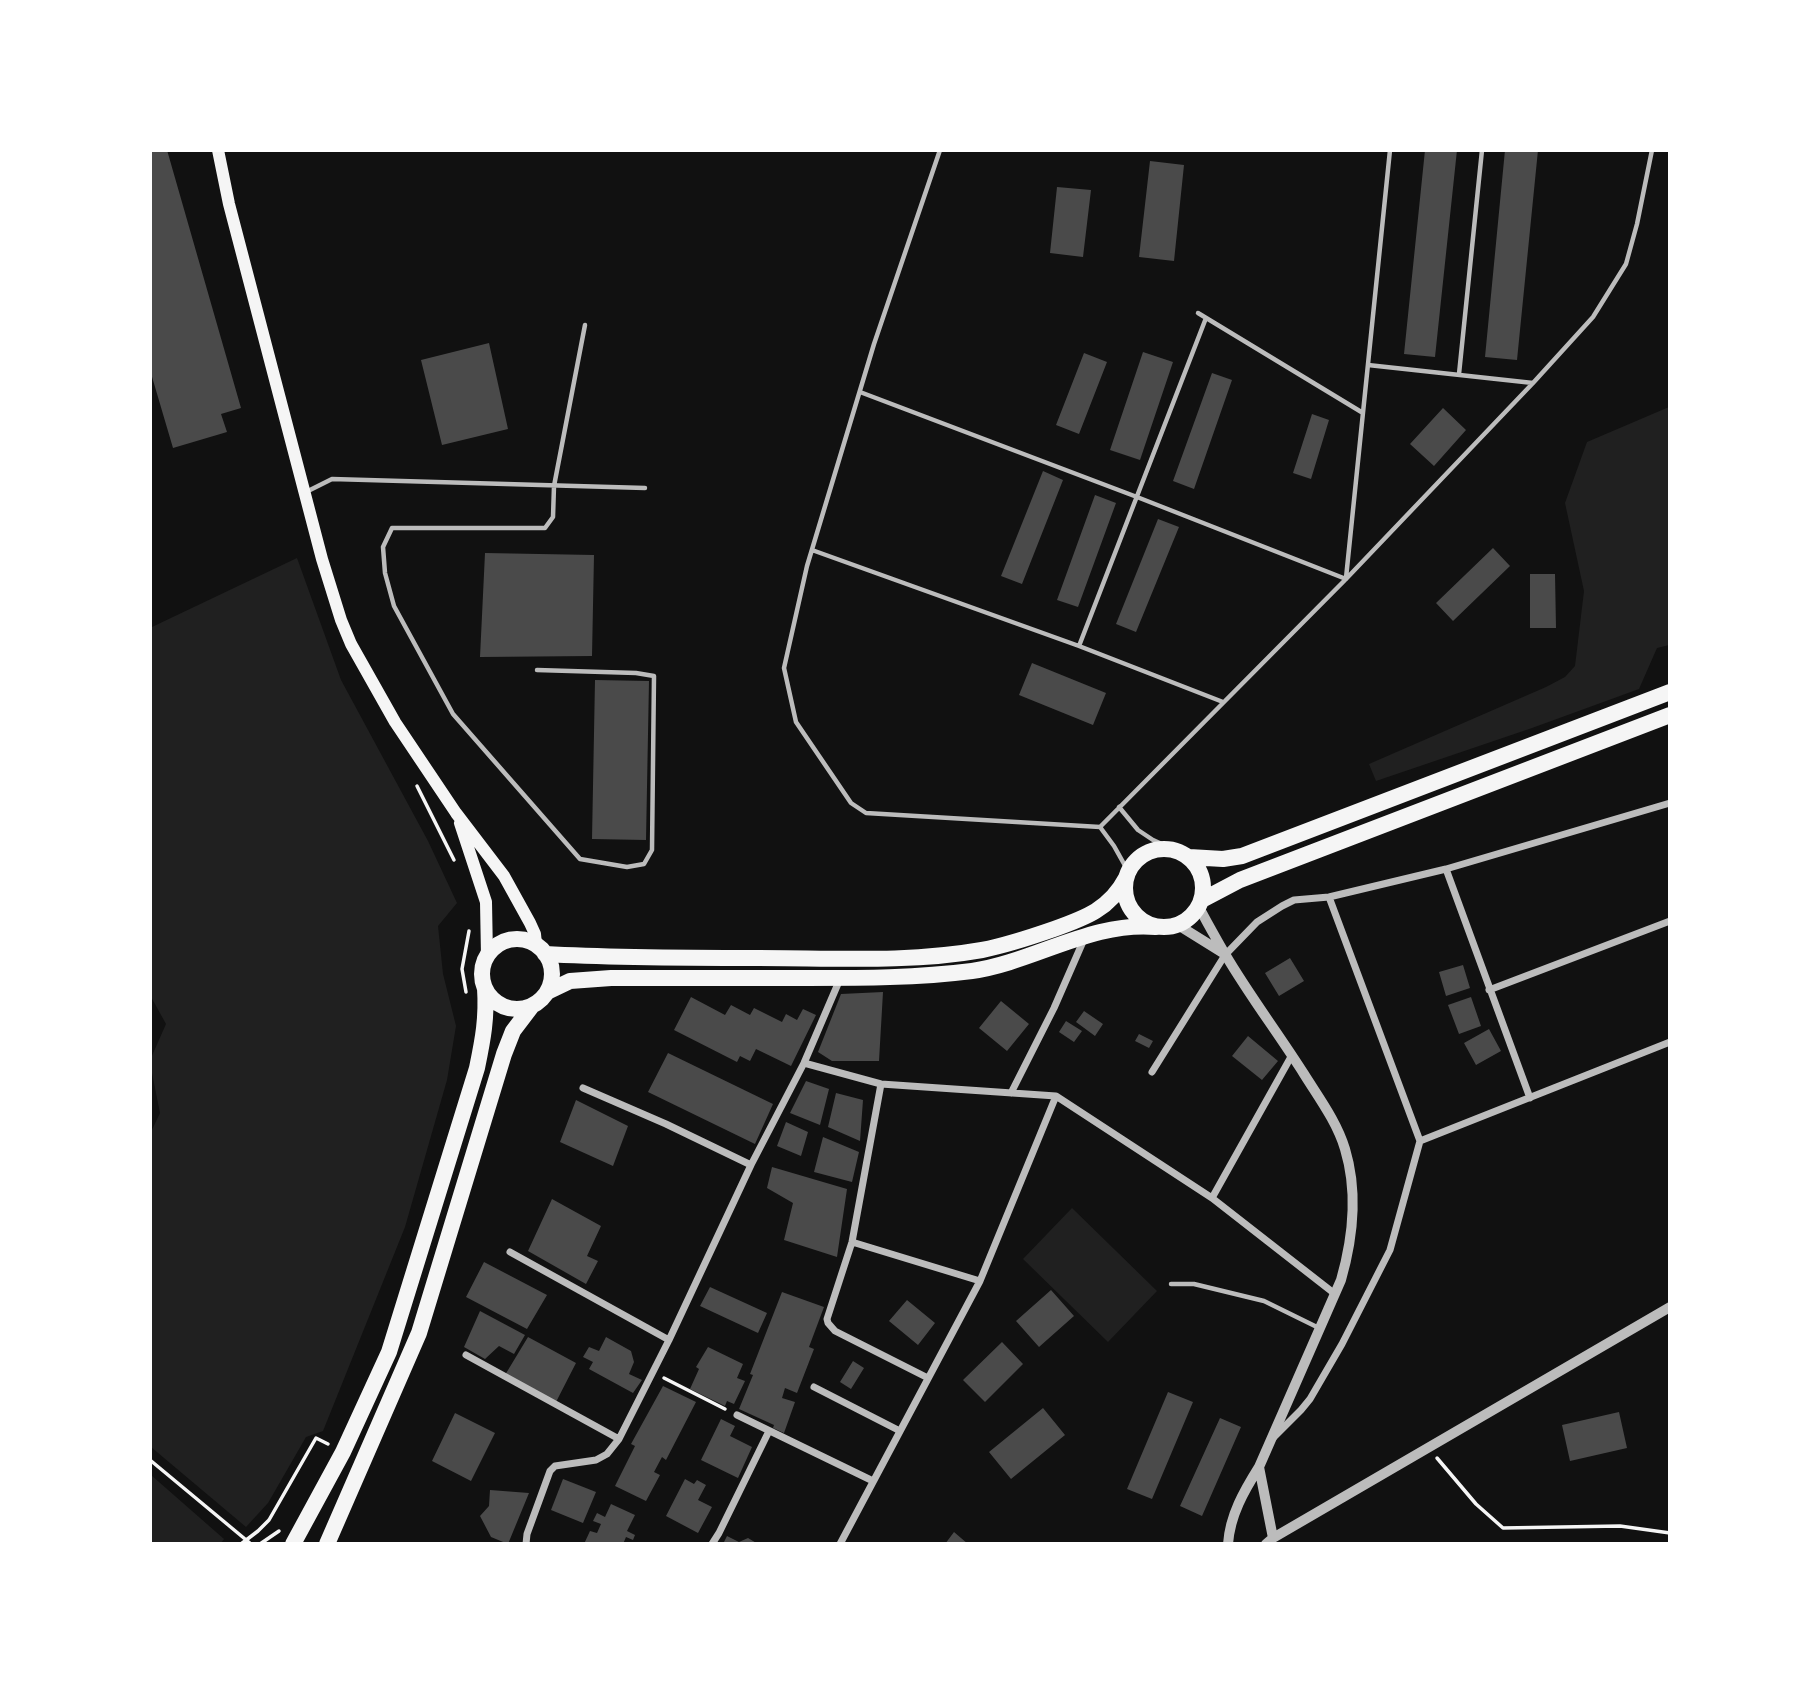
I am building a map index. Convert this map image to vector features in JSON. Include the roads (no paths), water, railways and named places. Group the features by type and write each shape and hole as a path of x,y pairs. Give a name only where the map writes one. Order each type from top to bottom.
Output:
{"highway":[{"path":"293,1544 343,1451 389,1352 477,1069 487,1013 483,967 487,956 503,942 525,940 541,949 611,958 911,958 982,950 1083,918 1113,899 1134,861 1153,849 1164,848 1223,859 1242,856 1670,692"},
{"path":"547,992 570,981 611,978 913,977 974,970 1126,927 1139,925 1167,928 1186,921 1200,903 1240,880 1670,715"},
{"path":"1182,853 1200,872 1203,881 1200,903"},
{"path":"1127,874 1125,891 1128,903 1144,922 1156,927"},
{"path":"327,1544 419,1333 513,1031 532,1006 547,992 551,983 550,962 541,949"},
{"path":"485,988 491,997 510,1008 532,1006"}],"main road":[{"path":"218,150 233,217 341,620 351,644 395,722 456,813 504,876 541,949"},
{"path":"456,813 486,902 487,956"}],"street":[{"path":"1152,1072 1225,955 1257,922 1282,905 1294,900 1329,897 1446,869 1670,803"},
{"path":"1446,869 1530,1098"},
{"path":"1271,1440 1310,1399 1342,1344 1390,1250 1420,1141 1329,897"},
{"path":"1200,903 1225,955 1333,1121 1345,1149 1353,1205 1352,1234 1335,1294 1259,1467 1242,1495 1232,1519 1228,1544"},
{"path":"1489,990 1670,921"},
{"path":"1178,925 1225,955"},
{"path":"1011,1093 1054,1008 1085,937"},
{"path":"526,1544 527,1534 550,1471 555,1466 596,1460 607,1454 619,1439 751,1165 804,1063 841,978"},
{"path":"1420,1141 1670,1042"},
{"path":"1212,1198 1292,1055"},
{"path":"804,1063 881,1084 1056,1096 1212,1198 1335,1294"},
{"path":"881,1084 852,1242 828,1323 835,1331 928,1378"},
{"path":"583,1088 751,1165"},
{"path":"840,1544 980,1281 1056,1096"},
{"path":"852,1242 980,1281"},
{"path":"510,1252 669,1340"},
{"path":"1259,1467 1269,1541 1670,1307"},
{"path":"466,1355 619,1439"},
{"path":"814,1387 900,1431"},
{"path":"737,1415 873,1481"},
{"path":"712,1544 769,1431"}],"lane":[{"path":"940,150 874,344 812,550 784,668 796,722 851,803 866,813 1100,827 1346,579 1534,383 1593,317 1626,264 1652,150"},
{"path":"1346,579 1390,150"},
{"path":"1459,374 1482,150"},
{"path":"1198,313 1363,413"},
{"path":"1079,646 1206,318"},
{"path":"537,670 654,676 652,850 644,864 627,867 580,859 453,714 394,606 385,573 383,547 392,528 545,528 553,517 554,486 585,326"},
{"path":"1368,365 1534,383"},
{"path":"860,392 1346,579"},
{"path":"305,492 332,479 645,488"},
{"path":"812,550 1079,646 1223,702"},
{"path":"1119,807 1138,830 1182,853"},
{"path":"1100,827 1114,846 1127,874"},
{"path":"1171,1284 1194,1284 1264,1301 1320,1329"}]}
